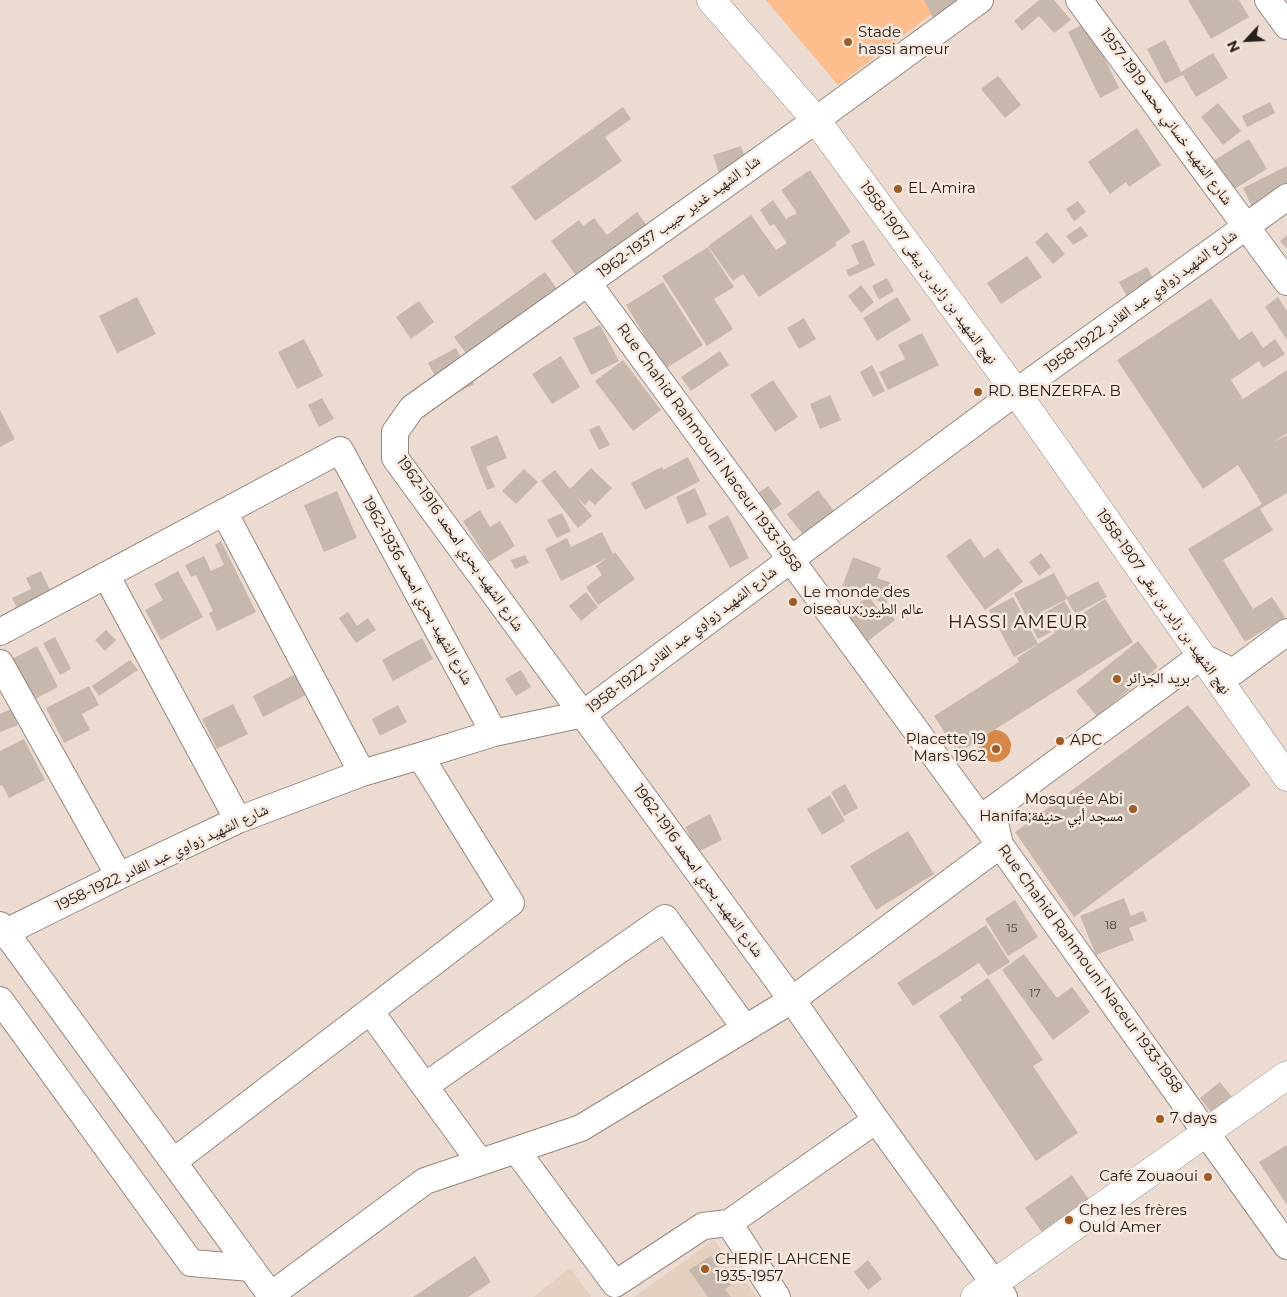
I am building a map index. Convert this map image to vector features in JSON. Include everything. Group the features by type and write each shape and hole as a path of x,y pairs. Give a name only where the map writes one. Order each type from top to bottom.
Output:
{"main road":[{"name":"نهج الشهيد بن زاير بن يبقى 1907-1958","path":"712,0 816,120 1016,392 1287,776"},
{"path":"991,1292 1206,1131 1287,1075"}],"street":[{"name":"شار الشهيد غدير حبيب 1937-1962","path":"395,445 395,432 412,408 816,120 980,0"},
{"name":"شارع الشهيد خساني محمد 1919-1957","path":"1080,0 1287,282"},
{"path":"1268,0 1287,26"},
{"name":"شارع الشهيد زواوي عبد القادر 1922-1958","path":"1,931 238,820 362,774 494,733 583,714 1016,392 1287,198"},
{"name":"Rue Chahid Rahmouni Naceur 1933-1958","path":"588,283 1000,845 1287,1246"},
{"name":"شارع الشهيد بحري امحمد 1916-1962","path":"395,445 395,458 792,1000 876,1120 991,1292"},
{"name":"شارع الشهيد بحري امحمد 1936-1962","path":"224,512 340,450 494,733"},
{"path":"0,632 224,512 362,774"},
{"path":"106,575 238,820"},
{"path":"1,931 272,1296 425,1181 581,1128 792,1000 1000,845 992,810 1201,656 1233,672 1287,632"},
{"path":"0,663 119,876"},
{"path":"173,1162 511,904 420,756"},
{"path":"425,1086 665,918 745,1028"},
{"path":"0,1000 191,1264 251,1268"},
{"path":"370,1011 480,1162"},
{"path":"516,1150 615,1284 703,1226 729,1223 876,1120"},
{"path":"729,1223 777,1297"}],"shaded area":[{"name":"Stade hassi ameur","path":"766,0 950,0 838,85"},
{"path":"995,730 1007,734 1011,746 1007,758 995,762 983,758 979,746 983,734"},
{"name":"CHERIF LAHCENE 1935-1957","path":"714,1240 757,1297 634,1297"},
{"path":"570,1268 591,1297 533,1297"}],"building":[{"path":"924,0 972,0 935,21"},
{"path":"1039,0 1054,0 1071,20 1054,33 1039,16 1022,31 1014,21"},
{"path":"1188,0 1239,0 1249,17 1211,39"},
{"path":"1087,22 1119,88 1100,98 1068,32"},
{"path":"1165,40 1181,72 1213,53 1228,78 1196,97 1183,75 1165,84 1147,49"},
{"path":"998,76 1021,105 1005,118 981,89"},
{"path":"1270,102 1275,113 1247,127 1242,116"},
{"path":"1218,103 1241,131 1223,145 1201,117"},
{"path":"623,107 631,119 605,137 622,161 535,221 511,187"},
{"path":"1137,128 1161,165 1129,187 1126,182 1110,194 1088,162"},
{"path":"1249,139 1267,169 1231,191 1213,161"},
{"path":"741,146 750,172 722,182 713,155"},
{"path":"1287,166 1287,190 1252,207 1243,188"},
{"path":"810,170 851,232 835,243 837,245 759,297 743,274 733,281 708,246 751,215 776,250 787,243 774,224 770,226 760,210 773,200 786,219 797,213 781,190"},
{"path":"1078,201 1086,212 1074,221 1066,209"},
{"path":"637,212 655,237 585,288 551,241 579,220 583,226 594,218 607,235"},
{"path":"1081,226 1088,236 1073,245 1066,236"},
{"path":"1047,232 1065,254 1053,264 1035,242"},
{"path":"1287,235 1287,249 1280,241"},
{"path":"864,240 875,265 849,277 846,270 859,264 851,245"},
{"path":"708,247 734,287 714,299 733,329 707,346 662,276"},
{"path":"1027,256 1042,277 1001,304 987,283"},
{"path":"1147,267 1158,288 1130,302 1119,282"},
{"path":"545,272 569,306 478,370 454,337"},
{"path":"887,278 894,291 879,300 872,286"},
{"path":"663,282 703,345 665,369 626,305"},
{"path":"861,285 874,302 861,313 848,296"},
{"path":"137,297 156,334 117,353 99,316"},
{"path":"897,297 911,320 877,341 863,318"},
{"path":"1278,297 1287,311 1287,340 1265,307"},
{"path":"1211,298 1239,340 1252,331 1263,348 1275,339 1285,354 1263,368 1259,361 1231,380 1243,399 1287,370 1287,433 1272,443 1287,435 1287,493 1260,509 1273,530 1223,560 1253,609 1272,597 1285,617 1245,642 1188,549 1262,504 1238,465 1203,489 1117,360"},
{"path":"419,301 434,322 411,339 396,317"},
{"path":"804,318 816,339 799,349 787,328"},
{"path":"600,325 619,361 591,375 573,338"},
{"path":"922,333 939,365 888,390 879,372 905,359 898,345"},
{"path":"304,339 323,376 297,389 278,352"},
{"path":"456,348 474,384 447,398 428,363"},
{"path":"720,351 729,365 691,391 681,377"},
{"path":"561,356 580,387 552,404 532,374"},
{"path":"623,360 661,410 633,431 595,381"},
{"path":"872,365 885,391 873,397 860,372"},
{"path":"773,380 798,417 775,432 750,395"},
{"path":"830,395 841,420 820,429 810,404"},
{"path":"322,398 334,419 319,427 308,405"},
{"path":"0,410 15,439 0,447"},
{"path":"599,425 610,445 599,450 589,430"},
{"path":"497,435 507,458 486,467 495,487 487,490 470,447"},
{"path":"688,457 700,481 645,510 631,483 662,467 663,470"},
{"path":"591,468 612,488 595,505 589,500 585,505 575,495 592,516 578,528 541,481 555,470 570,489"},
{"path":"524,469 538,482 516,504 502,491"},
{"path":"768,486 782,504 769,513 756,495"},
{"path":"695,488 707,515 687,524 676,497"},
{"path":"818,490 841,520 810,544 787,514"},
{"path":"337,491 357,538 324,552 304,505"},
{"path":"480,510 490,527 500,521 515,546 489,562 463,521"},
{"path":"562,513 571,531 557,538 547,520"},
{"path":"728,515 749,558 730,568 708,526"},
{"path":"602,532 613,554 615,552 635,579 598,605 586,587 602,575 596,566 607,558 561,581 545,549 567,538 571,547"},
{"path":"970,538 984,558 998,548 1023,582 985,610 946,556"},
{"path":"221,541 256,612 217,631 209,613 213,611 196,575 191,577 185,565 204,556 211,571 224,565 215,545"},
{"path":"1041,553 1051,567 1039,576 1029,562"},
{"path":"525,555 529,563 515,569 511,560"},
{"path":"853,557 881,568 877,578 894,584 886,604 870,598 878,609 867,618 857,605 867,597 842,587"},
{"path":"41,571 57,605 23,621 12,598 31,589 26,578"},
{"path":"178,571 203,617 161,640 145,610 163,600 154,584"},
{"path":"1054,573 1067,597 1098,581 1107,597 1075,614 1067,599 1041,612 1051,632 1038,639 1014,593"},
{"path":"586,592 598,607 581,621 569,606"},
{"path":"1013,597 1038,644 1014,657 989,610"},
{"path":"1105,599 1133,642 958,753 934,716 1019,662 1017,658 1055,633 1043,614 1064,601 1075,618"},
{"path":"856,605 866,620 885,606 895,620 867,642 846,613"},
{"path":"348,612 357,626 368,618 376,630 356,643 339,618"},
{"path":"106,630 116,640 105,651 95,640"},
{"path":"55,637 71,669 60,675 43,643"},
{"path":"422,638 433,659 393,681 382,660"},
{"name":"بريد الجزائر","path":"1138,641 1158,667 1097,716 1076,691"},
{"path":"37,646 58,687 31,701 10,660"},
{"path":"130,660 138,670 99,696 92,686"},
{"path":"521,670 531,687 516,696 505,679"},
{"path":"297,673 308,694 263,717 253,696"},
{"path":"89,686 99,705 82,714 90,730 64,743 46,708"},
{"path":"233,704 248,734 217,749 202,719"},
{"path":"398,705 407,722 380,736 372,719"},
{"name":"Mosquée Abi Hanifa;مسجد أبي حنيفة","path":"1188,705 1251,785 1074,917 1015,832"},
{"path":"11,709 18,725 0,732 0,714"},
{"path":"24,739 45,780 9,798 2,785 0,786 0,751"},
{"path":"845,784 858,808 844,816 831,792"},
{"path":"830,795 845,821 822,835 807,809"},
{"path":"710,814 722,840 698,852 685,827"},
{"path":"908,831 934,874 876,910 850,866"},
{"path":"1124,898 1131,916 1143,911 1147,921 1129,928 1134,940 1096,955 1080,916"},
{"path":"1015,900 1038,937 1008,956 985,919"},
{"path":"986,925 1010,962 988,976 979,963 913,1006 897,983"},
{"path":"1024,954 1057,998 1072,987 1090,1012 1053,1040 1002,970"},
{"path":"988,978 1043,1060 1033,1066 1078,1133 1036,1161 939,1016 962,1000 960,997"},
{"path":"1220,1082 1241,1108 1221,1125 1200,1098"},
{"path":"1287,1145 1287,1205 1259,1162"},
{"path":"1072,1175 1098,1213 1051,1245 1025,1208"},
{"path":"475,1256 491,1282 468,1297 413,1297"},
{"path":"711,1256 731,1285 725,1289 731,1297 708,1297 689,1270"},
{"path":"868,1260 882,1279 868,1290 854,1272"}],"place":[{"name":"Stade hassi ameur","path":"848,42"},
{"name":"EL Amira","path":"898,189"},
{"name":"RD. BENZERFA. B","path":"978,392"},
{"name":"Le monde des oiseaux;عالم الطيور","path":"793,602"},
{"name":"بريد الجزائر","path":"1117,679"},
{"name":"APC","path":"1060,741"},
{"name":"Placette 19 Mars 1962","path":"996,749"},
{"name":"Mosquée Abi Hanifa;مسجد أبي حنيفة","path":"1133,809"},
{"name":"7 days","path":"1160,1119"},
{"name":"Café Zouaoui","path":"1208,1177"},
{"name":"Chez les frères Ould Amer","path":"1069,1220"},
{"name":"CHERIF LAHCENE 1935-1957","path":"705,1269"}],"district":[{"name":"HASSI AMEUR","path":"1018,623"}]}
